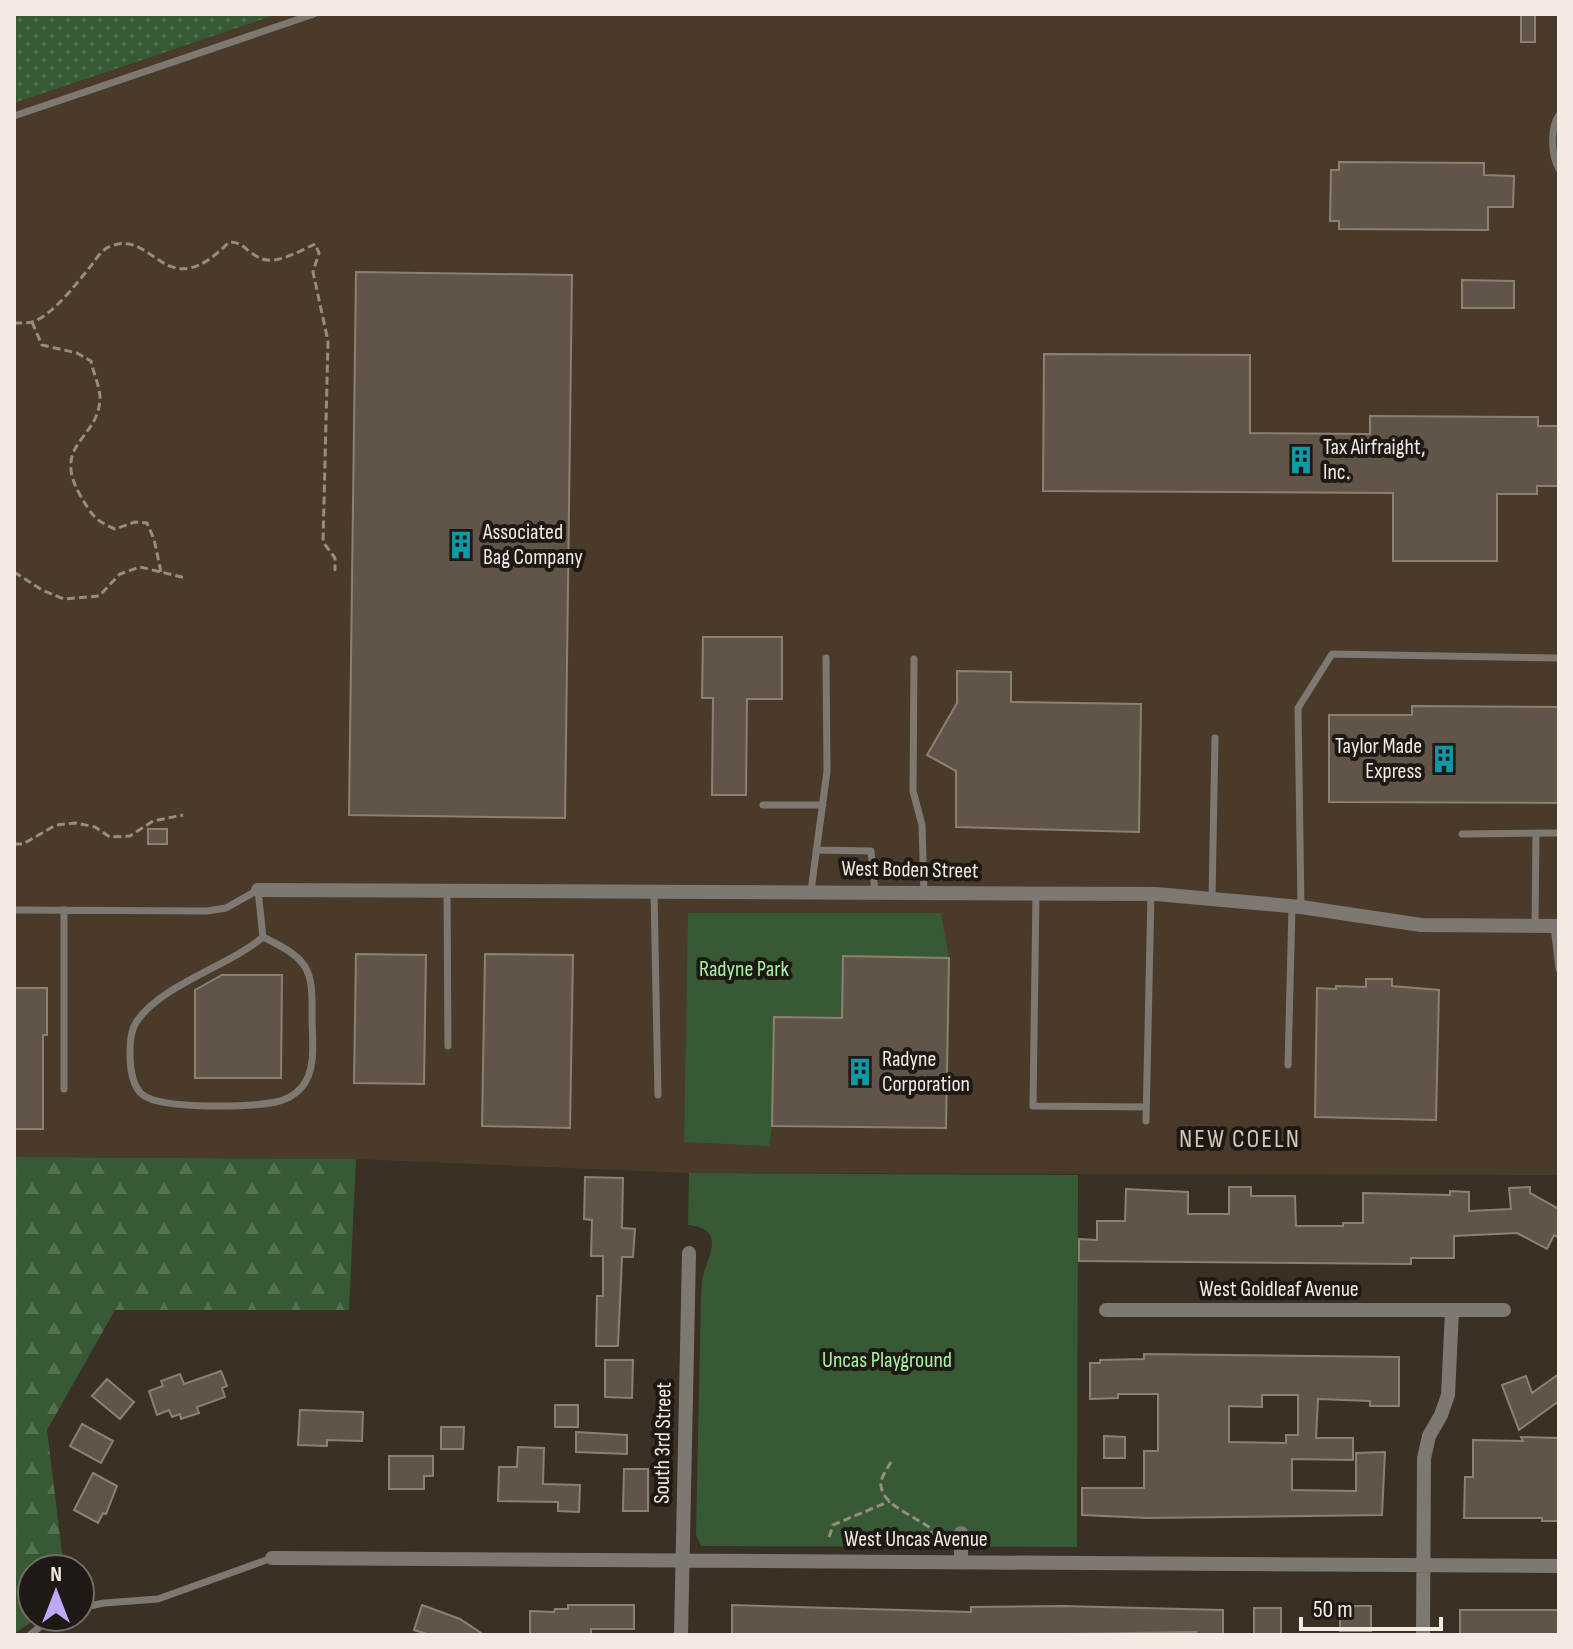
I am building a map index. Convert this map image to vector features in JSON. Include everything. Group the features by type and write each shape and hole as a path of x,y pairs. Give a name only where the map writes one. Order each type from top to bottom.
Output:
{"street":[{"name":"West Boden Street","path":"258,890 1151,894 1296,907 1421,925 1557,926"},
{"name":"South 3rd Street","path":"681,1635 689,1253"},
{"name":"West Goldleaf Avenue","path":"1106,1310 1504,1310"},
{"path":"1423,1635 1424,1458 1429,1436 1448,1395 1452,1311"},
{"path":"961,1533 961,1562"},
{"name":"West Uncas Avenue","path":"272,1558 1559,1566"}],"lane":[{"path":"14,116 314,14"},
{"path":"1559,115 1555,120 1553,144 1559,169"},
{"path":"1288,1065 1296,907 1298,708 1332,654 1559,658"},
{"path":"811,891 827,771 826,658"},
{"path":"914,659 913,791 922,825 924,893"},
{"path":"1212,898 1215,738"},
{"path":"763,805 823,805"},
{"path":"1535,926 1536,833"},
{"path":"1462,834 1559,833"},
{"path":"816,850 871,851 875,892"},
{"path":"14,910 207,911 226,908 258,890 263,937"},
{"path":"447,891 448,1046"},
{"path":"654,892 658,1095"},
{"path":"1036,893 1033,1106 1146,1107"},
{"path":"1146,1121 1151,894"},
{"path":"64,910 64,1089"},
{"path":"1557,926 1559,969"},
{"path":"263,937 293,952 310,972 313,991 311,1068 303,1085 292,1097 275,1102 244,1104 192,1106 159,1102 141,1095 133,1081 129,1061 130,1037 136,1022 164,998 263,937"},
{"path":"96,1605 158,1599 272,1558"}],"path":[{"path":"14,323 32,322 45,315 77,283 106,247 122,242 180,270 209,262 229,242 239,242 260,259 276,260 315,244 319,253 313,272 328,341 323,542 335,558 335,571"},
{"path":"32,322 42,345 77,353 91,361 100,397 96,413 70,459 70,477 94,520 115,529 135,522 147,523 161,572"},
{"path":"14,572 42,590 64,599 99,596 120,574 140,567 186,578"},
{"path":"14,844 23,844 56,825 76,823 95,827 110,837 130,836 153,821 183,815"},
{"path":"891,1462 881,1486 890,1501 930,1528 932,1537"},
{"path":"829,1537 833,1525 890,1501"}],"shaded area":[{"path":"14,14 1559,14 1559,1175 689,1173 356,1159 14,1157"}],"green space":[{"path":"14,14 278,14 14,103"},
{"name":"Radyne Park","path":"688,913 941,913 949,958 843,956 842,1018 772,1126 769,1146 684,1142"},
{"path":"14,1157 356,1159 349,1310 115,1310 47,1430 62,1553 16,1553 14,1634"},
{"name":"Uncas Playground","path":"689,1173 1078,1175 1077,1547 701,1546 696,1535 701,1296 702,1278 712,1243 707,1231 688,1225"}],"building":[{"path":"1521,14 1535,14 1535,42 1521,42"},
{"path":"1339,162 1484,163 1484,175 1514,176 1513,207 1488,207 1488,230 1339,229 1339,221 1330,221 1331,170 1339,170"},
{"name":"Associated Bag Company","path":"356,272 572,275 565,818 349,815"},
{"path":"1462,280 1514,281 1514,308 1462,308"},
{"name":"Tax Airfraight, Inc.","path":"1044,354 1250,355 1250,433 1370,434 1370,416 1538,417 1538,426 1559,426 1559,486 1537,486 1537,494 1497,494 1497,561 1393,561 1393,493 1043,491"},
{"path":"703,637 782,637 782,699 747,699 746,795 712,795 713,698 702,698"},
{"path":"957,671 1011,672 1011,702 1141,704 1139,832 956,827 956,771 927,755 957,703"},
{"name":"Taylor Made Express","path":"1412,706 1559,707 1559,803 1329,802 1329,715 1412,715"},
{"path":"148,829 167,829 167,844 148,844"},
{"path":"356,954 426,955 424,1084 354,1083"},
{"path":"485,954 573,955 570,1128 482,1126"},
{"name":"Radyne Corporation","path":"843,956 949,958 946,1128 772,1126 774,1017 842,1018"},
{"path":"222,975 282,975 281,1078 195,1078 195,990"},
{"path":"1366,979 1392,979 1392,986 1439,990 1436,1120 1315,1117 1317,988 1366,987"},
{"path":"14,988 47,988 47,1035 43,1035 43,1129 14,1129"},
{"path":"585,1177 623,1178 622,1228 635,1229 633,1257 622,1257 618,1346 596,1346 597,1296 603,1296 603,1256 591,1256 592,1220 584,1219"},
{"path":"1229,1187 1251,1187 1251,1196 1295,1196 1296,1226 1343,1226 1343,1223 1363,1223 1363,1193 1450,1195 1450,1191 1469,1192 1469,1211 1511,1209 1509,1188 1530,1187 1530,1193 1559,1209 1559,1238 1554,1235 1547,1249 1517,1233 1454,1236 1454,1258 1411,1258 1411,1264 1079,1261 1079,1239 1097,1240 1097,1221 1125,1221 1126,1189 1188,1192 1188,1214 1229,1214"},
{"path":"1144,1354 1399,1357 1399,1406 1370,1406 1370,1401 1318,1399 1316,1438 1353,1438 1353,1460 1292,1459 1292,1490 1356,1491 1356,1453 1385,1452 1382,1515 1148,1518 1082,1515 1082,1488 1144,1488 1144,1451 1158,1451 1158,1394 1118,1394 1118,1398 1090,1399 1090,1363 1144,1359","holes":["1262,1395 1298,1395 1298,1435 1286,1435 1286,1443 1229,1442 1229,1406 1262,1407"]},
{"path":"605,1360 633,1360 632,1398 605,1397"},
{"path":"221,1371 227,1386 222,1388 225,1397 197,1407 199,1413 181,1419 180,1414 172,1417 169,1410 157,1415 149,1391 163,1386 161,1381 180,1374 184,1384"},
{"path":"1559,1374 1559,1401 1519,1430 1502,1385 1526,1376 1532,1393"},
{"path":"107,1379 134,1402 120,1419 92,1396"},
{"path":"555,1405 578,1405 578,1427 555,1427"},
{"path":"300,1410 363,1412 362,1441 327,1440 327,1446 298,1445"},
{"path":"82,1424 113,1441 101,1463 70,1446"},
{"path":"441,1427 464,1427 463,1449 441,1449"},
{"path":"576,1432 627,1435 627,1454 576,1452"},
{"path":"1104,1436 1125,1437 1125,1458 1104,1458"},
{"path":"1521,1437 1559,1438 1559,1521 1542,1521 1542,1518 1464,1518 1465,1477 1473,1477 1473,1440 1523,1441"},
{"path":"518,1447 544,1448 543,1484 580,1485 579,1512 558,1511 558,1502 498,1501 499,1467 517,1467"},
{"path":"389,1456 433,1456 433,1476 424,1476 424,1489 389,1489"},
{"path":"624,1469 648,1469 648,1511 623,1511"},
{"path":"93,1473 117,1486 106,1514 103,1513 98,1523 74,1510"},
{"path":"422,1605 460,1619 484,1635 430,1635 414,1630"},
{"path":"568,1605 634,1605 634,1629 591,1629 591,1635 530,1635 530,1611 554,1612 555,1609 568,1609"},
{"path":"732,1605 971,1612 971,1607 1062,1606 1223,1610 1223,1635 1195,1635 1196,1632 732,1635"},
{"path":"1340,1606 1371,1606 1371,1631 1340,1631"},
{"path":"1254,1608 1281,1608 1281,1635 1254,1635"},
{"path":"1460,1610 1559,1610 1559,1635 1460,1635"}],"place":[{"name":"Tax Airfraight, Inc.","path":"1301,460"},
{"name":"Associated Bag Company","path":"461,545"},
{"name":"Taylor Made Express","path":"1444,759"},
{"name":"Radyne Corporation","path":"860,1072"}],"district":[{"name":"NEW COELN","path":"1240,1139"}]}
